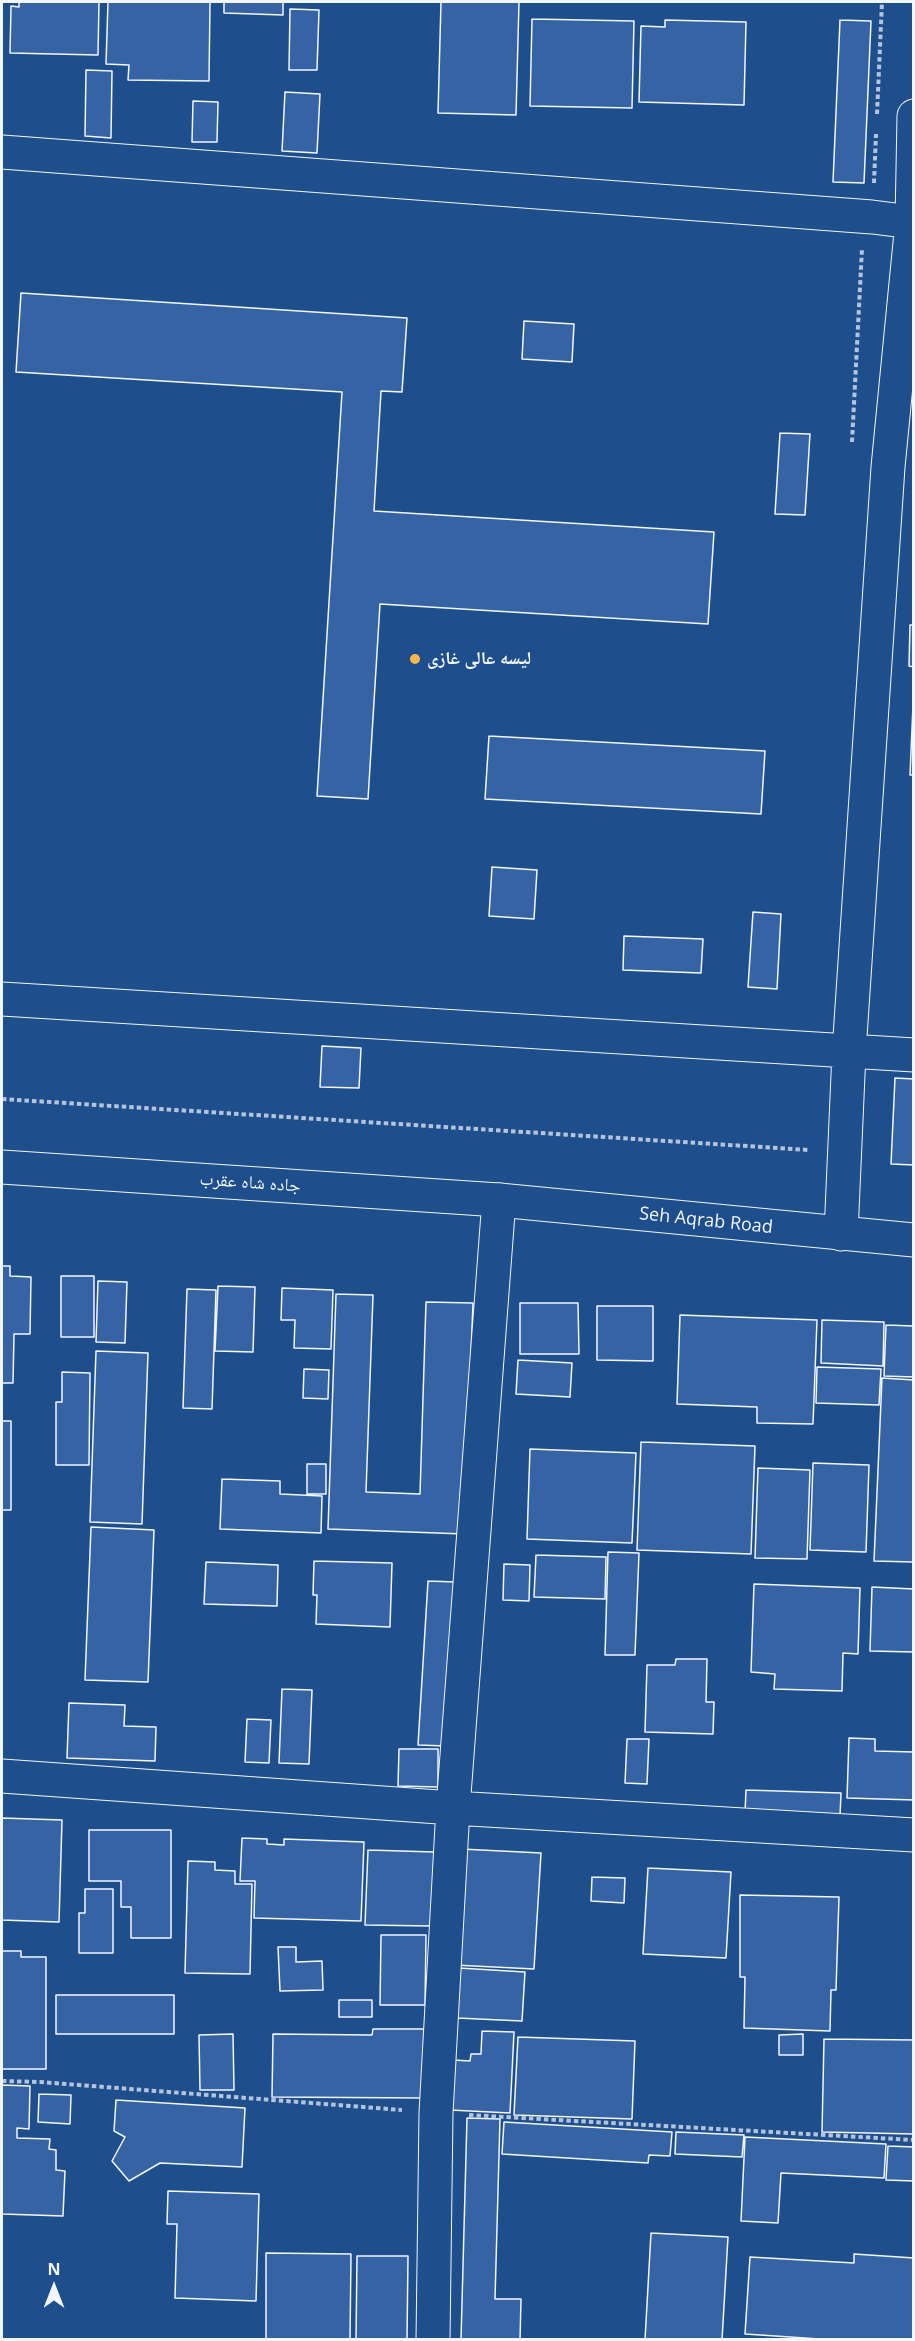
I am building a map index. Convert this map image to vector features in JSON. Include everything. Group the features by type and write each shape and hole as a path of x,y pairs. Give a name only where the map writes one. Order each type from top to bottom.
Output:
{"main road":[{"path":"841,1234 849,1052 901,468 912,222 914,116"},
{"path":"2,152 872,217 912,222"},
{"path":"2,999 914,1055"},
{"name":"جاده شاه عقرب","path":"2,1167 499,1200"},
{"path":"433,2340 436,2113 453,1808 499,1200"},
{"name":"Seh Aqrab Road","path":"499,1200 914,1240"},
{"path":"2,1776 453,1808 914,1835"}],"path":[{"path":"876,121 882,2"},
{"path":"852,454 862,251 872,217 876,133"},
{"path":"2,1099 815,1151"}],"building":[{"path":"19,2 99,2 98,55 10,53 11,6 19,7"},
{"path":"108,2 210,2 209,81 128,80 129,65 106,64"},
{"path":"224,2 283,2 283,15 224,13"},
{"path":"441,2 519,2 516,115 438,113"},
{"path":"290,9 319,10 317,70 289,70"},
{"path":"532,19 634,21 632,108 530,106"},
{"path":"665,20 746,22 744,105 639,102 641,26 665,27"},
{"path":"840,20 871,21 864,183 833,182"},
{"path":"86,70 112,71 111,138 85,136"},
{"path":"285,92 320,94 317,153 282,151"},
{"path":"193,101 218,102 217,142 192,142"},
{"path":"21,293 407,318 402,392 381,391 374,511 714,532 708,624 380,604 368,799 317,796 342,392 16,372"},
{"path":"524,321 574,324 572,362 522,359"},
{"path":"780,433 810,434 805,515 775,514"},
{"path":"910,625 914,625 914,667 909,666"},
{"path":"913,705 914,775 910,775"},
{"path":"489,736 765,751 761,814 485,799"},
{"path":"492,867 537,870 534,919 489,916"},
{"path":"753,912 781,914 777,989 748,987"},
{"path":"624,936 703,939 701,973 623,970"},
{"path":"322,1046 361,1048 359,1088 320,1087"},
{"path":"895,1078 914,1079 914,1165 891,1164"},
{"path":"2,1266 10,1266 10,1276 31,1277 30,1334 14,1334 13,1383 2,1383"},
{"path":"61,1276 94,1276 94,1337 61,1337"},
{"path":"98,1281 127,1282 125,1343 96,1342"},
{"path":"218,1286 255,1287 253,1352 215,1351"},
{"path":"282,1288 333,1290 331,1349 294,1348 295,1320 281,1320"},
{"path":"187,1289 216,1290 212,1409 183,1408"},
{"path":"336,1294 373,1295 366,1492 420,1494 426,1302 473,1303 464,1534 328,1529"},
{"path":"520,1303 578,1303 579,1354 520,1354"},
{"path":"597,1306 653,1306 653,1361 597,1360"},
{"path":"680,1315 817,1320 813,1424 757,1423 757,1407 677,1404"},
{"path":"822,1320 884,1322 883,1366 821,1363"},
{"path":"886,1325 914,1326 914,1377 884,1376"},
{"path":"96,1351 148,1353 142,1524 90,1522"},
{"path":"518,1360 572,1363 570,1397 516,1394"},
{"path":"817,1367 881,1369 879,1405 816,1403"},
{"path":"304,1369 329,1370 328,1399 303,1398"},
{"path":"62,1372 90,1373 89,1465 56,1465 56,1402 62,1402"},
{"path":"882,1378 914,1380 913,1562 874,1561"},
{"path":"2,1421 11,1421 11,1510 2,1510"},
{"path":"641,1442 755,1446 751,1554 637,1550"},
{"path":"530,1449 636,1453 632,1543 527,1539"},
{"path":"813,1463 869,1465 866,1552 810,1550"},
{"path":"307,1464 326,1464 326,1494 307,1494"},
{"path":"758,1468 810,1470 807,1559 755,1558"},
{"path":"222,1479 280,1481 280,1494 322,1496 321,1533 220,1529"},
{"path":"91,1527 154,1530 148,1682 85,1680"},
{"path":"608,1552 639,1553 635,1655 605,1655"},
{"path":"536,1555 606,1557 605,1599 534,1597"},
{"path":"314,1561 392,1563 390,1627 316,1624 317,1595 313,1595"},
{"path":"206,1562 278,1565 277,1606 204,1604"},
{"path":"504,1564 530,1565 529,1601 503,1600"},
{"path":"428,1581 456,1582 446,1746 418,1745"},
{"path":"754,1584 860,1588 858,1654 843,1653 842,1691 774,1689 775,1674 751,1672"},
{"path":"872,1587 914,1589 914,1652 870,1651"},
{"path":"676,1659 707,1659 706,1702 714,1702 713,1734 645,1732 647,1665 675,1665"},
{"path":"282,1689 312,1690 309,1764 279,1763"},
{"path":"69,1703 125,1705 124,1726 156,1727 155,1761 67,1758"},
{"path":"247,1719 271,1720 269,1763 245,1762"},
{"path":"849,1738 875,1739 875,1751 914,1752 914,1800 847,1798"},
{"path":"627,1739 649,1739 647,1784 625,1783"},
{"path":"399,1749 438,1749 438,1787 398,1786"},
{"path":"746,1790 841,1793 840,1816 745,1813"},
{"path":"2,1818 62,1820 59,1922 2,1920"},
{"path":"89,1830 171,1830 171,1938 131,1938 131,1907 121,1907 121,1881 89,1881"},
{"path":"242,1838 267,1839 267,1844 284,1845 284,1839 364,1842 361,1921 254,1918 255,1881 240,1881"},
{"path":"461,1849 541,1853 534,1969 454,1965"},
{"path":"368,1850 434,1852 432,1926 365,1925"},
{"path":"188,1861 215,1862 215,1870 235,1871 235,1884 252,1884 250,1974 185,1973"},
{"path":"648,1868 731,1872 726,1958 643,1954"},
{"path":"592,1877 625,1878 624,1903 591,1901"},
{"path":"85,1889 113,1889 113,1953 79,1953 79,1913 85,1913"},
{"path":"740,1895 839,1897 836,1990 831,1990 830,2031 744,2028 745,1977 740,1977"},
{"path":"381,1935 426,1935 425,2005 380,2005"},
{"path":"278,1947 296,1947 296,1962 322,1961 323,1990 280,1991"},
{"path":"2,1951 21,1951 21,1957 46,1957 46,2069 2,2069"},
{"path":"459,1968 525,1972 522,2021 457,2018"},
{"path":"56,1995 174,1995 174,2034 56,2034"},
{"path":"339,2000 372,2000 372,2017 339,2017"},
{"path":"373,2029 424,2029 424,2098 272,2097 273,2034 372,2035"},
{"path":"482,2031 514,2032 510,2113 450,2110 453,2060 470,2061 471,2054 481,2054"},
{"path":"233,2034 234,2090 200,2090 199,2035"},
{"path":"803,2034 803,2055 779,2055 779,2035"},
{"path":"518,2037 635,2041 632,2119 514,2115"},
{"path":"824,2039 914,2040 914,2134 822,2132"},
{"path":"2,2085 30,2086 29,2129 17,2128 17,2138 50,2139 49,2149 56,2150 56,2170 65,2171 63,2216 2,2214"},
{"path":"39,2094 71,2095 70,2124 38,2122"},
{"path":"116,2100 245,2108 242,2167 160,2163 129,2181 112,2161 125,2137 114,2131"},
{"path":"467,2118 500,2119 495,2299 521,2299 520,2340 461,2340"},
{"path":"504,2122 672,2132 670,2156 649,2155 648,2163 502,2154"},
{"path":"676,2132 744,2135 742,2157 675,2154"},
{"path":"745,2137 886,2144 884,2178 781,2173 778,2223 741,2221"},
{"path":"888,2146 914,2147 914,2181 886,2180"},
{"path":"168,2191 259,2194 256,2301 175,2298 177,2224 167,2224"},
{"path":"651,2233 728,2237 722,2340 645,2340"},
{"path":"266,2253 351,2254 350,2340 266,2340"},
{"path":"854,2254 914,2258 914,2340 835,2340 745,2334 750,2257 854,2263"},
{"path":"357,2256 408,2256 407,2340 356,2340"}],"place":[{"name":"لیسه عالی غازی","path":"415,659"}]}
